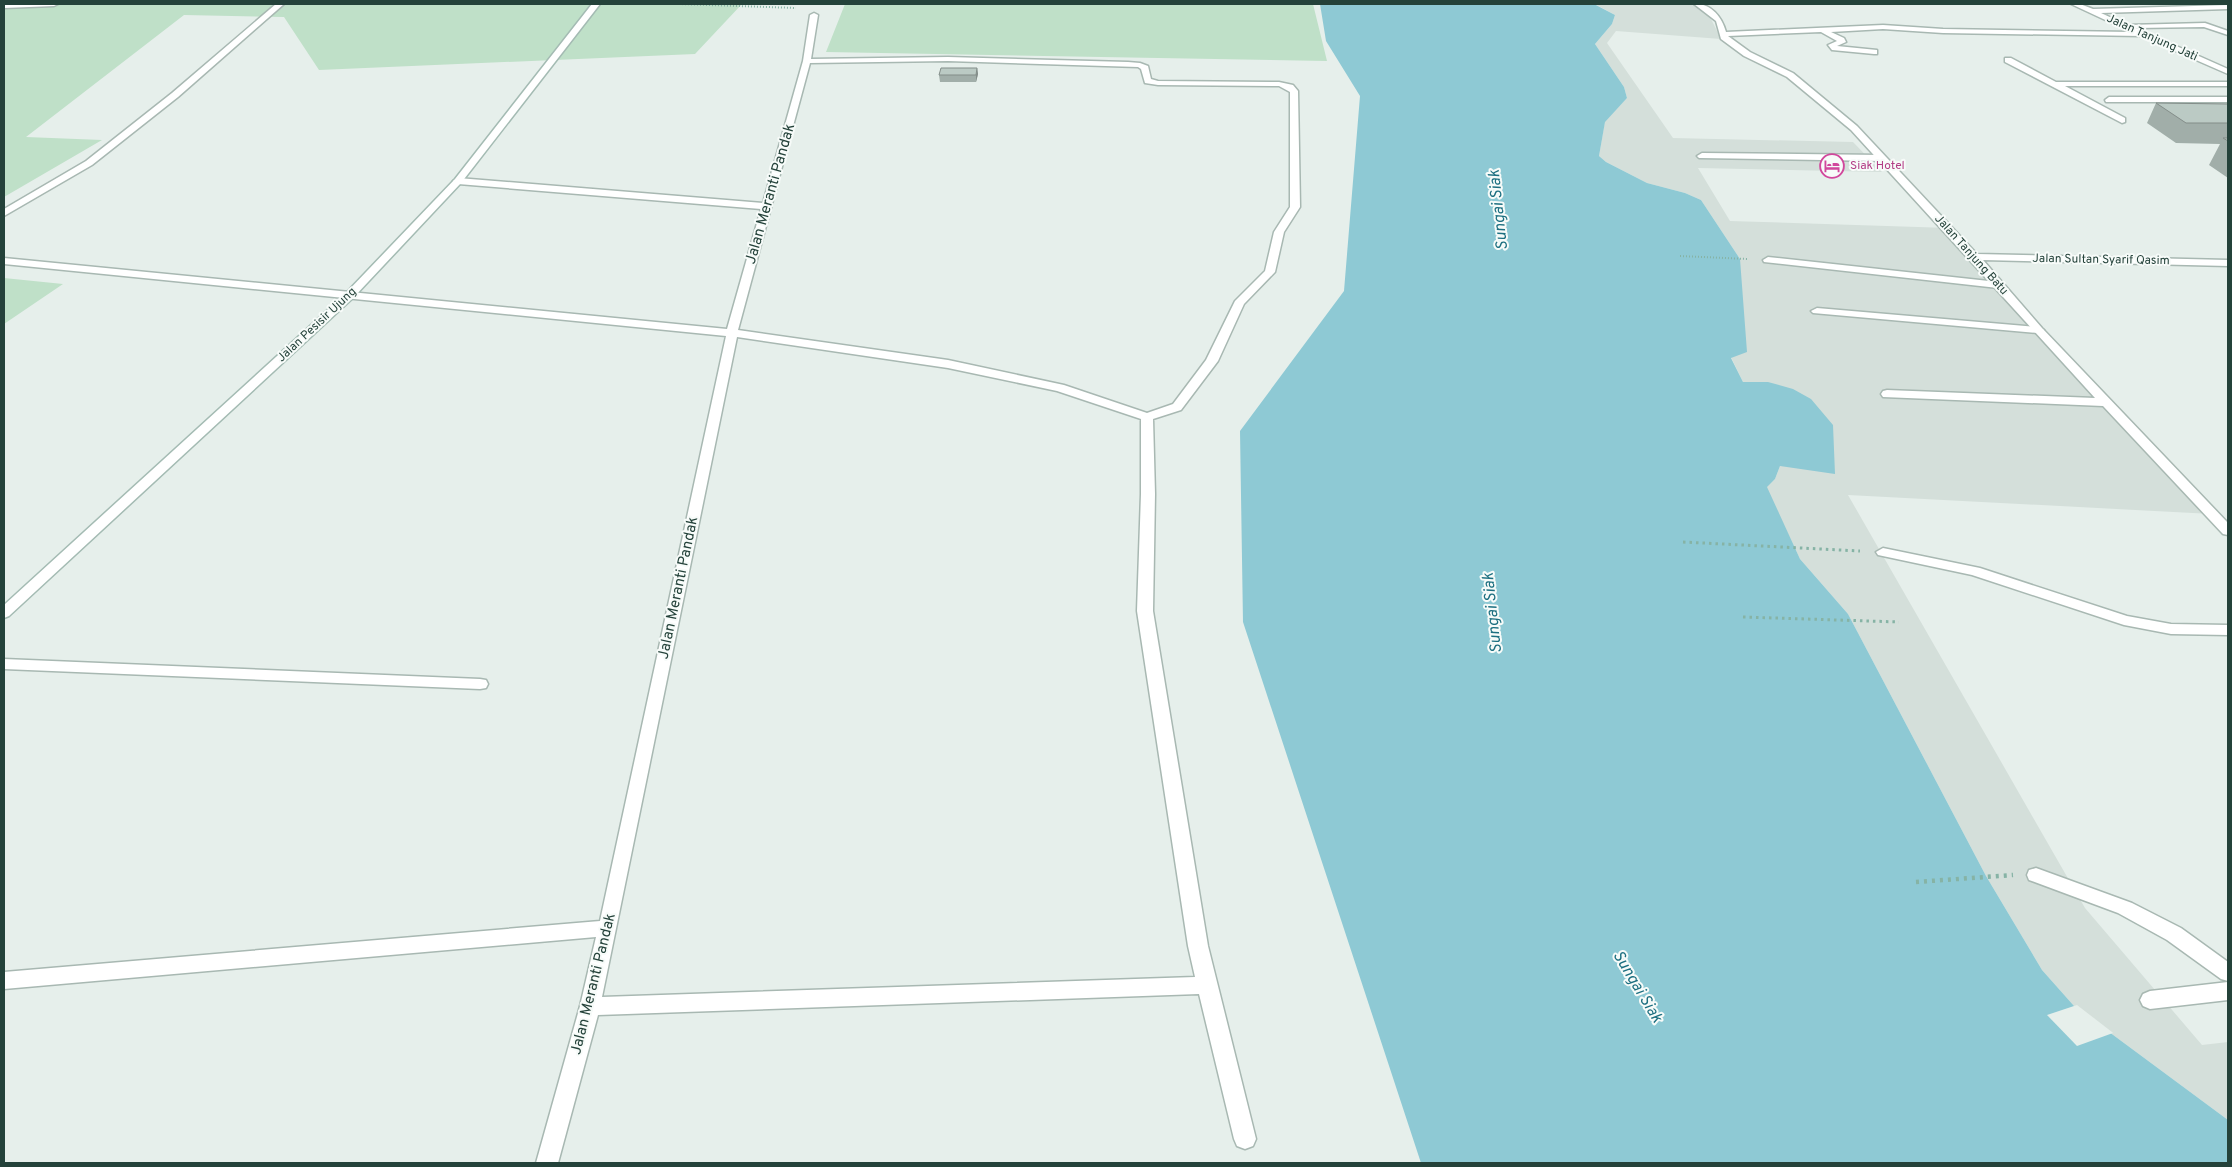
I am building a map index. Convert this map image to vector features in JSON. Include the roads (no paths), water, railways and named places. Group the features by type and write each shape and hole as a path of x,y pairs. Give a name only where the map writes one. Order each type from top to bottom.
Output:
{"street":[{"path":"4,6 54,4"},
{"path":"4,213 89,163 175,95 280,4"},
{"name":"Jalan Pesisir Ujung","path":"4,613 349,296 458,181 596,4"},
{"name":"Jalan Tanjung Batu","path":"1698,4 1714,15 1718,20 1722,34 1747,54 1790,75 1854,128 1974,257 2038,330 2227,528"},
{"name":"Jalan Tanjung Jati","path":"2076,4 2228,72"},
{"path":"2091,11 2228,7"},
{"name":"Jalan Meranti Pandak","path":"547,1163 590,1006 608,928 732,334 807,61 814,15"},
{"path":"2123,26 2205,25 2228,33"},
{"path":"1722,34 1820,28 1842,30 1883,27 1951,31 2142,34"},
{"path":"1820,28 1842,40 1842,42 1832,45 1835,48 1848,51 1874,52"},
{"path":"4,261 732,334 948,364 1060,388 1147,417 1177,407 1212,361 1239,303 1270,272 1279,232 1295,206 1294,91 1290,87 1279,84 1148,81 1145,68 1140,65 1128,64 948,59 807,61"},
{"path":"2008,60 2057,84 2122,120"},
{"path":"2057,84 2228,84"},
{"path":"2109,100 2228,100"},
{"path":"1702,156 1882,158"},
{"path":"458,181 767,206"},
{"name":"Jalan Sultan Syarif Qasim","path":"1974,257 2228,263"},
{"path":"1768,260 1998,285"},
{"path":"1817,311 2038,330"},
{"path":"1887,394 2107,402"},
{"path":"1147,417 1148,494 1145,612 1198,946 1245,1139"},
{"path":"1883,552 1974,572 2124,620 2172,629 2228,630"},
{"path":"4,664 480,684"},
{"path":"2036,875 2125,908 2174,934 2228,973"},
{"path":"4,981 608,928"},
{"path":"590,1006 1207,985"},
{"path":"2150,1000 2228,991"}],"water":[{"name":"Sungai Siak","path":"1320,4 1594,4 1615,15 1612,24 1595,44 1624,87 1627,98 1605,122 1599,156 1606,162 1647,183 1685,193 1701,200 1740,259 1747,352 1731,358 1743,382 1768,382 1793,389 1811,399 1833,425 1835,474 1780,466 1775,479 1767,487 1800,559 1848,614 1986,876 2042,970 2074,1006 2228,1120 2228,1163 1421,1163 1243,622 1240,431 1344,291 1360,96 1326,41"}],"place":[{"name":"Siak Hotel","path":"1832,166"}]}
